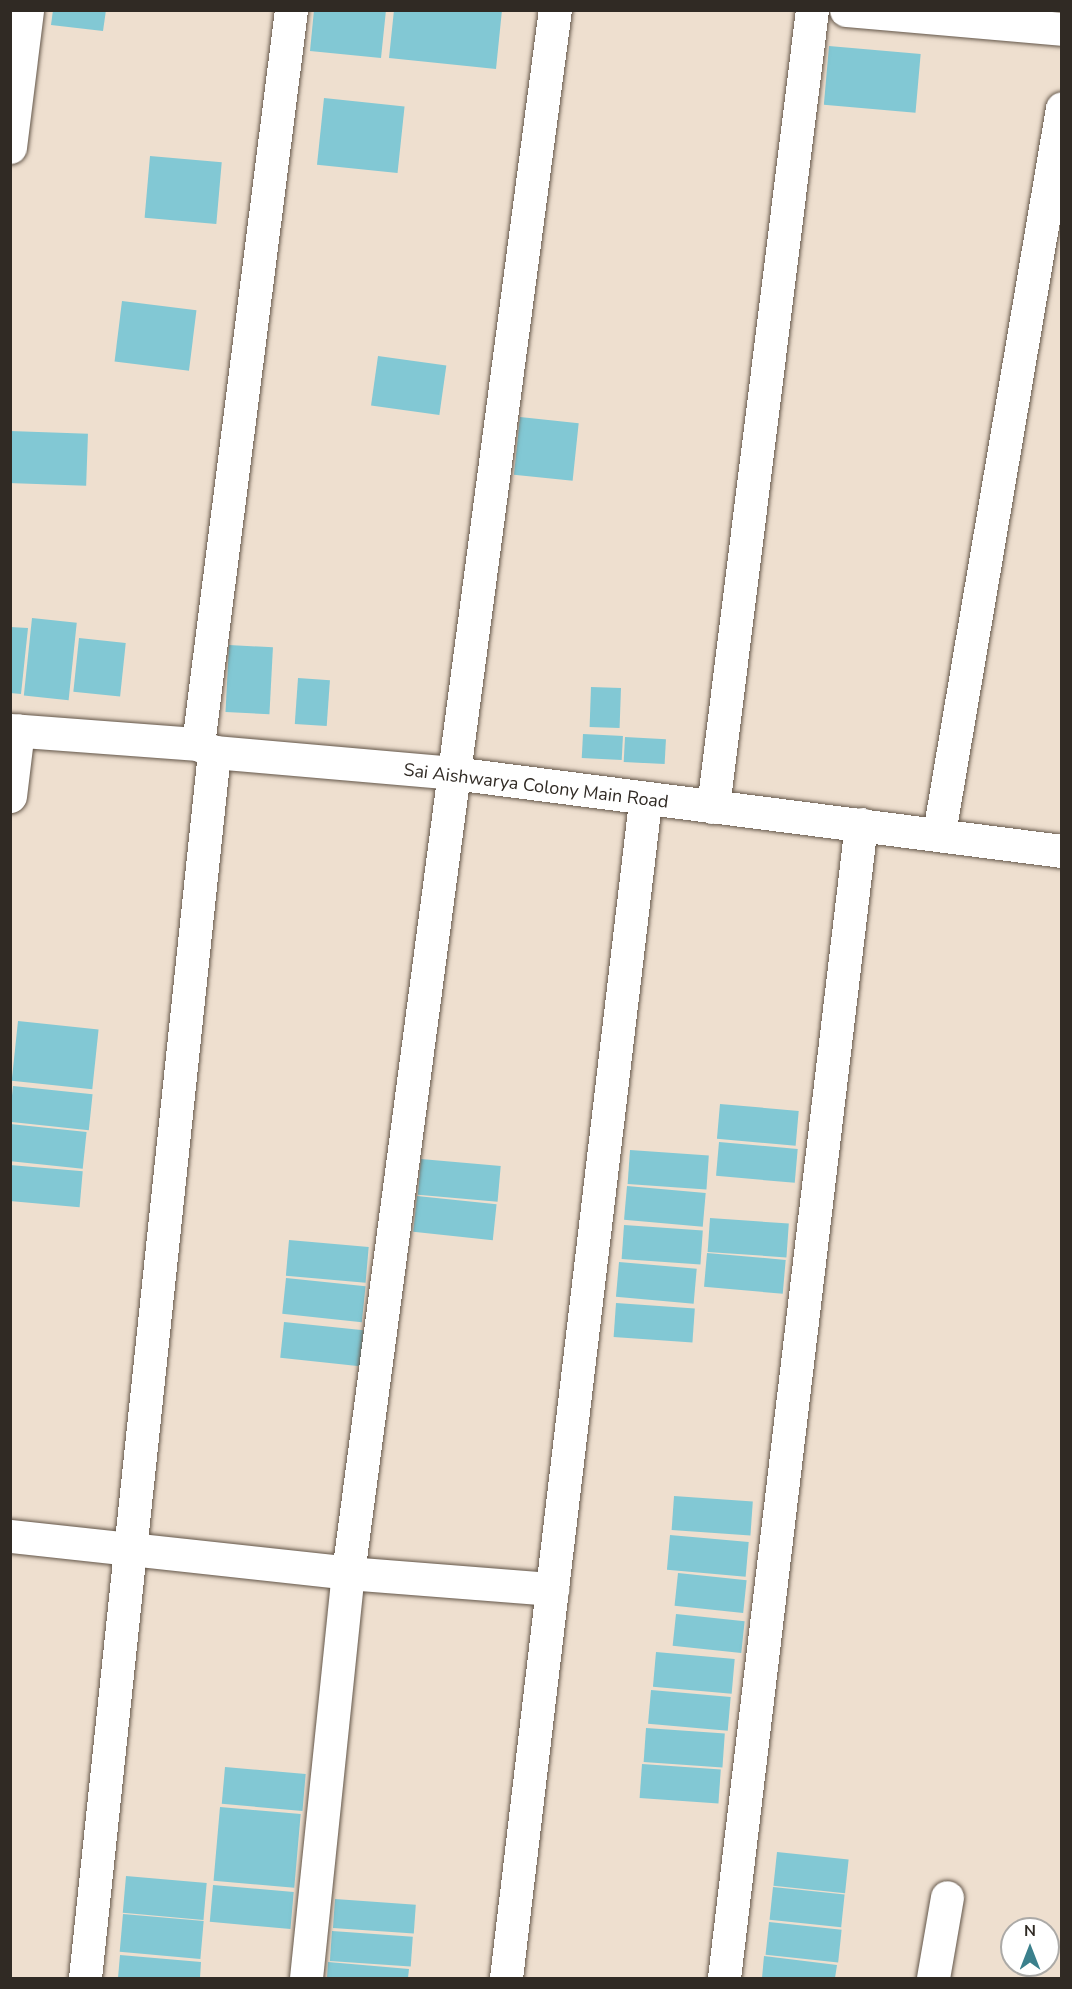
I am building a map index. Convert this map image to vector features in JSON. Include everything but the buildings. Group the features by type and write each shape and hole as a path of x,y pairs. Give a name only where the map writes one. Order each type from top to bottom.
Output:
{"street":[{"path":"10,147 27,10"},
{"path":"85,1978 134,1550 206,748 291,10"},
{"path":"306,1978 348,1573 555,10"},
{"path":"713,807 812,10"},
{"path":"846,10 1062,29"},
{"path":"939,834 1062,108"},
{"path":"10,796 14,730"},
{"name":"Sai Aishwarya Colony Main Road","path":"14,730 453,773 645,801 861,824 1062,851"},
{"path":"506,1978 645,801"},
{"path":"724,1978 861,824"},
{"path":"10,1536 348,1573 552,1589"},
{"path":"933,1978 947,1897"}]}
